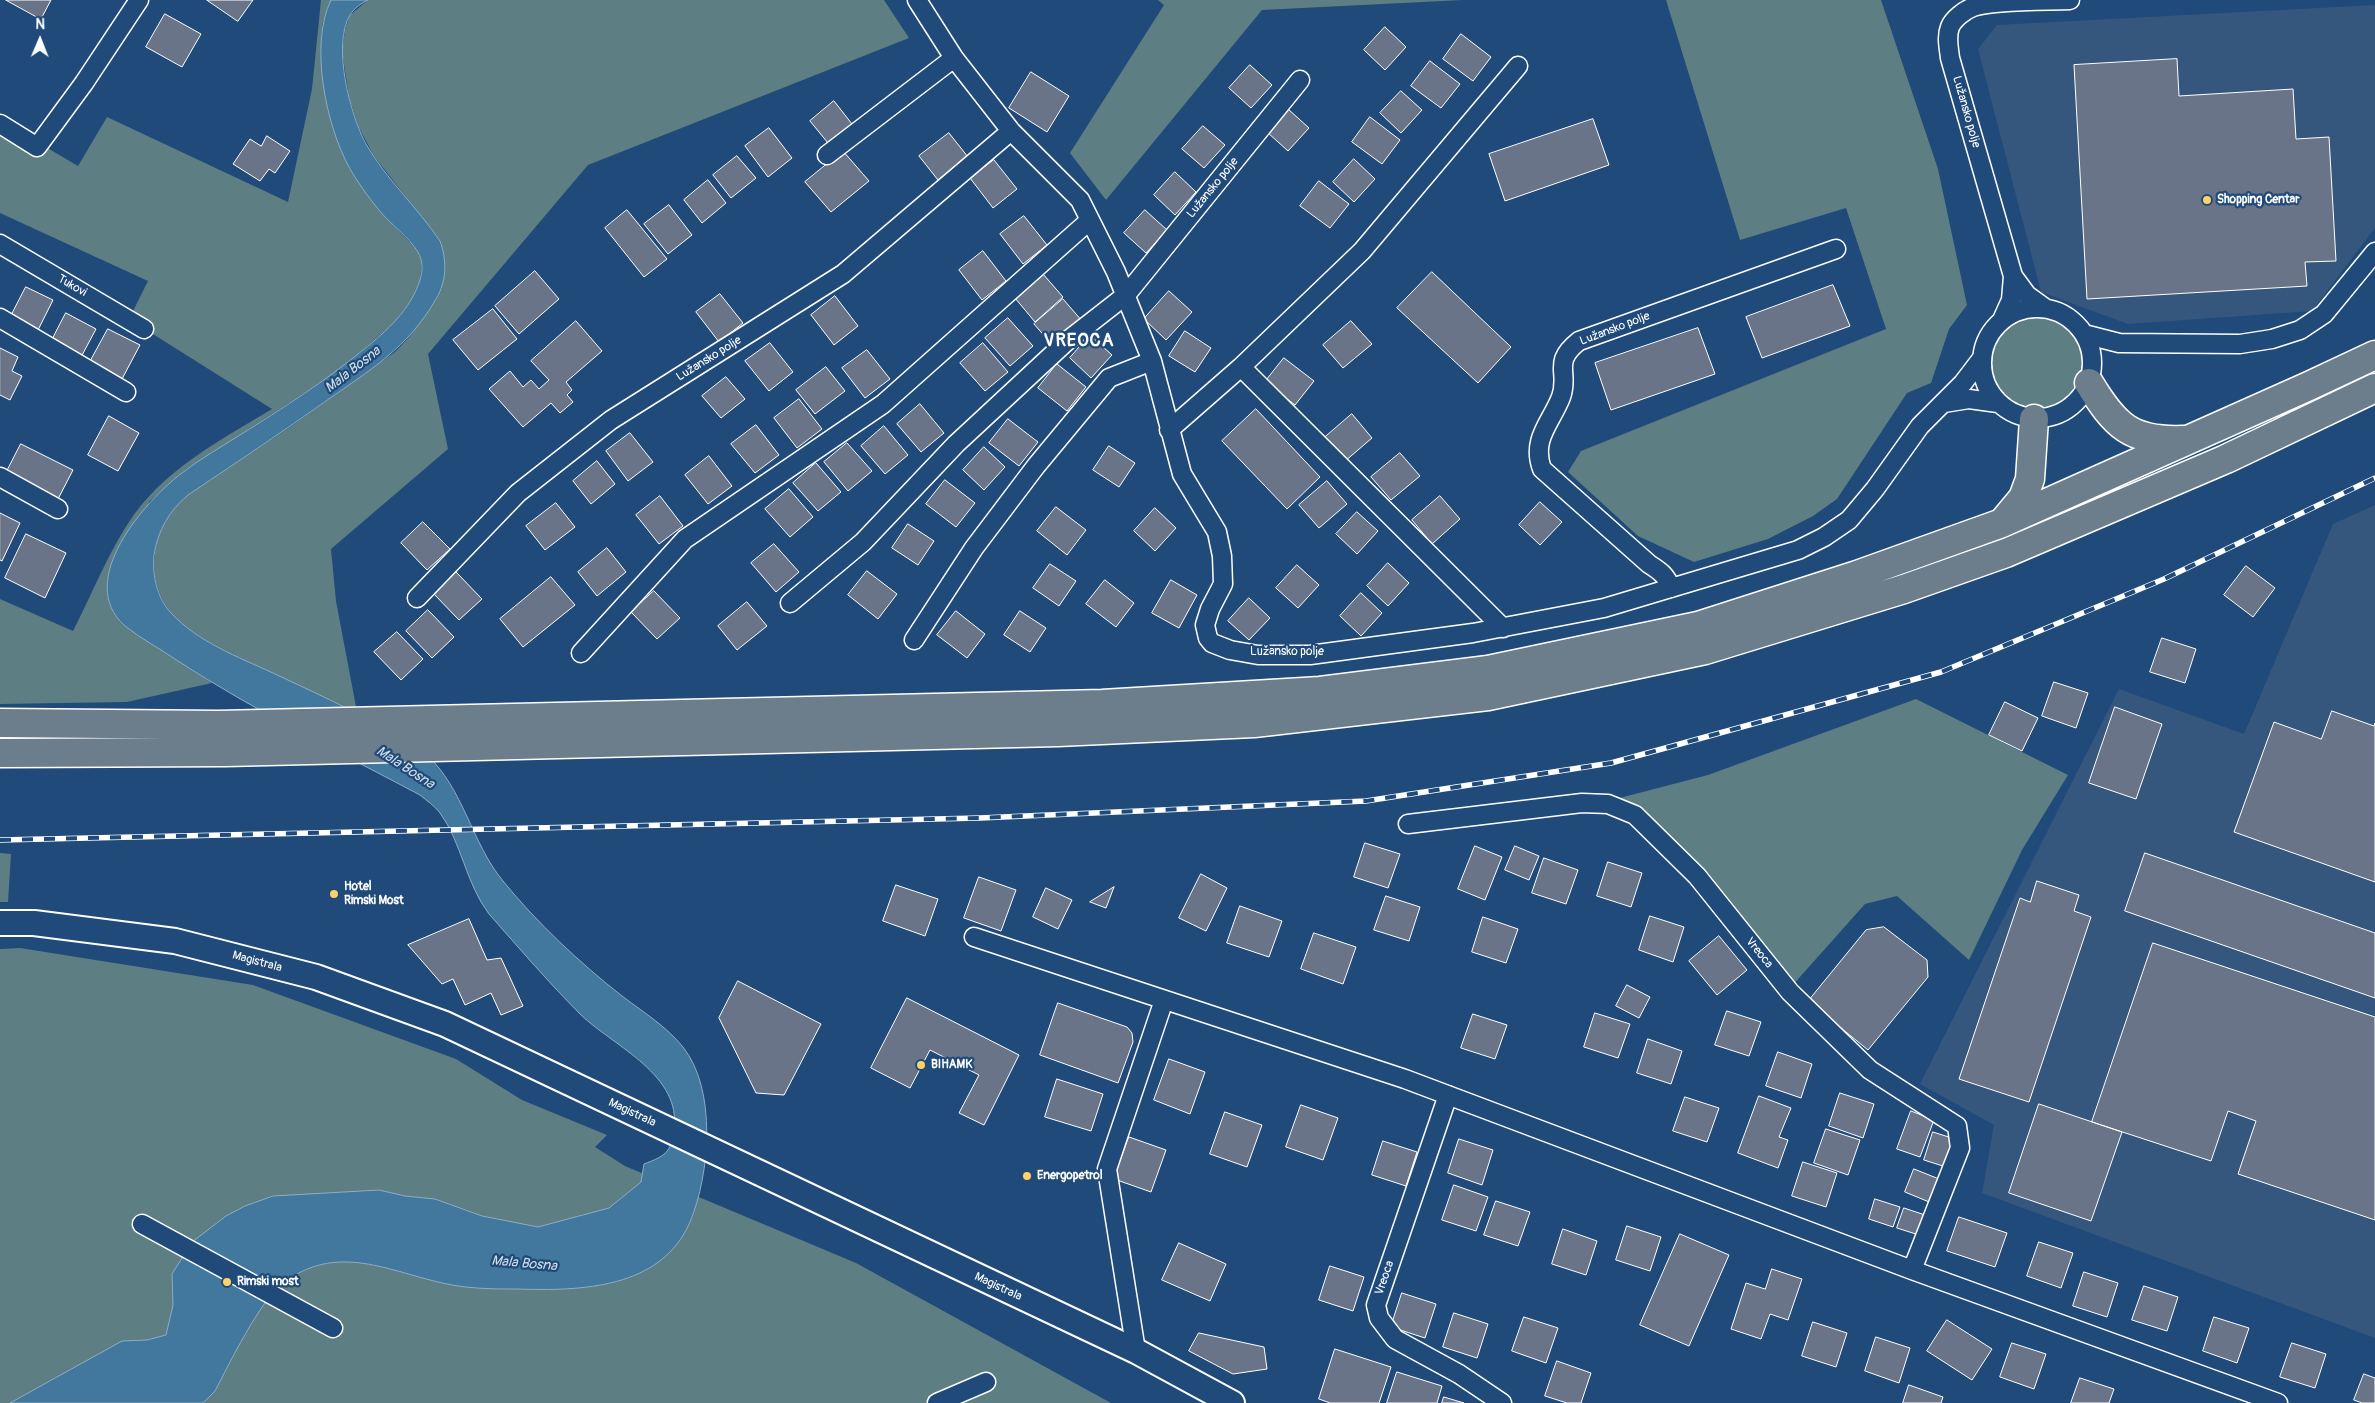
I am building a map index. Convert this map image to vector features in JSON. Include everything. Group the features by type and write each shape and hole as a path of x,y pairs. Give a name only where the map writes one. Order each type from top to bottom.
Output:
{"highway":[{"path":"0,723 219,724 1102,704 1320,691 1488,670 1698,626 1857,575 2002,523 2375,355"},
{"path":"2091,374 2110,414 2123,427 2140,437 2161,441 2187,440"},
{"path":"0,753 226,752 1058,732 1254,723 1488,696 1705,650 1904,589 2006,553 2226,459 2375,388"},
{"path":"2002,523 2023,498 2030,478 2034,418"}],"main road":[{"name":"Magistrala","path":"0,923 34,923 175,940 316,977 445,1024 1136,1351 1232,1403"}],"street":[{"path":"0,124 37,147 84,83 139,0"},
{"name":"Lužansko polje","path":"917,0 954,58 1012,131 1080,200 1090,220 1126,296 1152,361 1182,474 1217,532 1222,556 1223,584 1204,625 1208,638 1212,643 1230,650 1258,655 1310,655 1503,628 1604,608 1798,550 1824,537 1849,520 1876,489 1920,426 1963,384 1982,358"},
{"name":"Lužansko polje","path":"2045,308 2027,296 2013,276 1950,58 1948,40 1950,27 1959,16 1973,7 1992,4 2070,0"},
{"path":"827,155 954,58"},
{"path":"1169,430 1241,368 1362,251 1518,66"},
{"name":"Lužansko polje","path":"790,603 863,542 956,444 1067,340 1126,296 1300,80"},
{"name":"Lužansko polje","path":"417,598 518,494 603,426 843,274 1012,131"},
{"path":"581,653 685,539 883,404 1090,220"},
{"name":"Tukovi","path":"0,244 144,329"},
{"name":"Lužansko polje","path":"1671,588 1667,577 1662,572 1649,564 1542,469 1538,446 1562,395 1563,359 1578,341 1836,249"},
{"path":"2084,334 2119,342 2240,344 2272,339 2300,330 2324,314 2375,252"},
{"path":"2013,276 2011,300 2002,320 1988,337 1982,358 1985,382 1998,402 2015,414 2034,418 2061,413 2082,396 2091,374 2119,342"},
{"path":"2002,320 2022,310 2045,308 2067,317 2084,334 2092,353 2091,374"},
{"path":"0,318 126,392"},
{"path":"914,640 974,548 1036,466 1109,378 1152,361"},
{"path":"1241,368 1503,628"},
{"path":"1944,403 1969,399 1998,402"},
{"path":"0,478 58,509"},
{"name":"Vreoca","path":"1408,824 1582,803 1608,804 1636,815 1697,876 1790,992 1803,1005 1870,1070 1956,1126 1960,1148 1912,1270"},
{"path":"974,937 1448,1095 1912,1270 2278,1403"},
{"path":"1136,1351 1107,1168 1164,1000"},
{"name":"Vreoca","path":"1448,1095 1376,1305 1379,1318 1395,1339 1459,1374 1502,1403"},
{"path":"142,1224 333,1328"},
{"path":"937,1403 986,1382"}],"shaded area":[{"path":"2375,5 2375,228 2312,311 2128,324 2041,292 1978,49 1997,25"},
{"path":"2375,505 2375,1338 1982,1193 1994,1125 1920,1084 2119,689 2244,734 2333,524"}],"green space":[{"path":"321,0 331,0 323,22 321,37 327,105 332,125 349,167 378,209 417,250 422,261 420,281 411,301 393,324 337,372 184,471 149,502 123,624 212,683 127,702 0,704 0,599 73,631 112,551 141,506 174,473 192,459 272,409 129,319 148,281 0,213 0,120 78,166 107,117 288,202 312,89"},
{"path":"368,0 884,0 909,38 588,165 428,354 448,449 331,549 336,601 357,712 227,652 181,623 168,609 160,595 154,567 155,552 162,527 170,513 188,495 290,427 395,352 410,336 437,298 445,271 440,241 374,156 358,126 349,97 342,51 345,30 350,15"},
{"path":"1158,0 1463,0 1262,10 1106,200 1070,153 1164,5"},
{"path":"1666,0 1881,0 1938,169 1967,305 1949,329 1931,383 1907,393 1837,499 1813,516 1768,539 1694,562 1638,536 1568,472 1581,451 1886,329 1846,208 1740,240"},
{"path":"2036,316 2054,320 2068,330 2078,344 2082,362 2078,380 2068,394 2054,404 2036,408 2018,404 2004,394 1994,380 1990,362 1994,344 2004,330 2018,320"},
{"path":"1916,699 2068,775 2022,850 1969,960 1897,896 1865,904 1791,987 1608,801 1708,775"},
{"path":"0,853 11,854 8,902 0,902"},
{"path":"20,948 253,985 456,1059 522,1100 607,1135 595,1147 625,1166 856,1263 1111,1403 0,1403 0,949"}],"water":[{"name":"Mala Bosna","path":"331,0 368,0 352,12 345,28 343,61 349,98 360,131 374,157 440,241 445,270 440,292 413,331 387,357 181,501 170,514 158,537 154,555 156,586 162,600 171,613 206,641 363,717 418,748 439,768 459,799 492,866 516,897 590,970 676,1039 694,1065 701,1086 707,1133 706,1157 697,1202 690,1222 677,1244 660,1261 639,1273 617,1281 592,1286 567,1289 465,1287 363,1263 323,1264 303,1271 273,1292 245,1334 215,1391 203,1403 10,1403 122,1341 147,1340 166,1335 173,1305 172,1274 192,1242 226,1216 245,1206 273,1196 379,1190 405,1196 435,1199 482,1216 538,1227 609,1208 641,1182 644,1164 666,1153 673,1138 674,1111 668,1093 643,1064 581,1015 489,914 475,890 447,824 436,808 420,795 298,731 207,679 131,631 111,608 107,587 111,565 120,543 150,502 189,468 303,394 372,343 404,310 416,291 420,280 422,266 418,252 383,215 363,189 349,167 333,129 327,107 321,61 321,39"}],"building":[{"path":"6,0 51,0 41,19"},
{"path":"207,0 253,0 238,21"},
{"path":"165,14 201,34 182,67 146,47"},
{"path":"1385,27 1406,47 1385,70 1364,50"},
{"path":"1461,34 1491,57 1473,81 1443,59"},
{"name":"Shopping Centar","path":"2177,59 2179,96 2293,89 2296,139 2329,137 2336,261 2305,262 2307,286 2087,299 2074,65"},
{"path":"1430,61 1460,84 1441,108 1411,86"},
{"path":"1250,65 1272,85 1251,108 1229,88"},
{"path":"1031,72 1069,96 1047,132 1009,108"},
{"path":"1401,91 1422,110 1401,133 1380,113"},
{"path":"834,101 852,124 828,143 810,121"},
{"path":"1288,109 1309,128 1288,151 1267,132"},
{"path":"1370,117 1400,140 1382,164 1352,142"},
{"path":"1593,119 1609,165 1505,201 1489,154"},
{"path":"1203,126 1225,145 1204,168 1182,149"},
{"path":"769,128 792,158 768,177 745,146"},
{"path":"949,133 968,157 938,180 919,156"},
{"path":"267,136 290,151 275,173 269,169 260,181 233,164 250,139 261,146"},
{"path":"843,151 869,181 831,212 805,182"},
{"path":"737,156 756,178 731,198 713,175"},
{"path":"1354,159 1375,179 1354,202 1333,182"},
{"path":"994,160 1017,189 993,208 970,178"},
{"path":"1175,172 1196,192 1175,215 1154,195"},
{"path":"708,180 726,203 702,223 684,200"},
{"path":"1319,181 1349,204 1330,228 1300,206"},
{"path":"669,205 692,235 668,254 644,224"},
{"path":"627,210 667,259 644,277 605,228"},
{"path":"1145,210 1167,230 1146,253 1124,233"},
{"path":"1024,216 1047,245 1023,264 1000,234"},
{"path":"983,251 1006,281 982,300 959,270"},
{"path":"535,271 559,299 519,334 495,306"},
{"path":"1432,272 1511,347 1478,383 1397,308"},
{"path":"1043,274 1063,297 1035,322 1015,298"},
{"path":"1833,285 1850,326 1762,358 1746,317"},
{"path":"26,287 53,300 37,332 10,318"},
{"path":"1169,291 1192,312 1166,340 1144,319"},
{"path":"720,294 743,323 719,342 696,312"},
{"path":"835,296 858,326 834,345 811,315"},
{"path":"1063,299 1083,322 1054,347 1034,324"},
{"path":"493,309 517,339 478,370 453,340"},
{"path":"66,313 96,329 80,359 50,344"},
{"path":"1008,318 1033,346 1010,366 985,338"},
{"path":"576,321 602,351 566,382 572,390 567,395 573,402 560,413 551,403 523,427 489,389 510,371 523,387 531,380 539,389 549,380 531,361"},
{"path":"1351,321 1372,344 1343,368 1323,345"},
{"path":"1698,328 1715,374 1611,410 1595,363"},
{"path":"108,329 140,345 122,379 90,362"},
{"path":"1185,331 1211,348 1195,372 1169,356"},
{"path":"1090,335 1112,355 1091,378 1070,358"},
{"path":"770,343 793,372 769,391 745,361"},
{"path":"983,343 1008,372 985,391 960,363"},
{"path":"0,348 18,357 12,371 22,376 10,400 0,395"},
{"path":"867,350 890,379 865,398 842,368"},
{"path":"1284,358 1314,381 1295,405 1265,382"},
{"path":"1057,364 1086,387 1067,411 1038,388"},
{"path":"826,367 845,391 815,414 796,390"},
{"path":"726,377 745,399 721,418 702,396"},
{"path":"799,399 822,429 797,448 774,418"},
{"path":"920,404 944,433 921,452 897,424"},
{"path":"1256,409 1320,477 1287,509 1222,441"},
{"path":"1352,414 1372,438 1344,462 1323,439"},
{"path":"109,416 139,433 118,471 88,455"},
{"path":"1008,419 1038,442 1019,466 989,443"},
{"path":"756,425 779,455 755,473 731,444"},
{"path":"884,426 908,455 885,474 861,446"},
{"path":"630,433 653,462 628,481 606,451"},
{"path":"847,443 872,471 848,491 824,462"},
{"path":"21,444 73,470 57,501 5,475"},
{"path":"1109,446 1135,463 1119,487 1093,470"},
{"path":"984,447 1005,467 984,490 963,470"},
{"path":"1400,453 1420,476 1391,500 1371,477"},
{"path":"709,456 732,486 708,504 685,475"},
{"path":"597,461 615,484 591,504 573,481"},
{"path":"816,463 841,492 818,511 793,483"},
{"path":"945,480 975,503 956,527 926,504"},
{"path":"1327,481 1347,504 1319,528 1299,505"},
{"path":"789,489 813,517 790,537 765,509"},
{"path":"660,496 683,526 659,544 636,515"},
{"path":"1440,496 1460,519 1432,544 1412,520"},
{"path":"1540,502 1562,522 1540,545 1519,525"},
{"path":"556,503 575,527 545,550 526,526"},
{"path":"1056,507 1086,530 1067,555 1037,531"},
{"path":"1155,508 1176,528 1155,551 1134,531"},
{"path":"1357,512 1378,531 1357,554 1336,534"},
{"path":"0,513 20,523 2,561 0,560"},
{"path":"423,522 450,549 427,570 401,543"},
{"path":"908,524 934,541 918,565 892,548"},
{"path":"26,534 66,553 45,598 5,578"},
{"path":"774,544 799,572 776,592 751,563"},
{"path":"607,548 626,572 597,596 578,572"},
{"path":"1388,563 1409,583 1388,606 1367,586"},
{"path":"1050,564 1076,581 1059,606 1033,588"},
{"path":"1297,565 1319,585 1298,608 1276,588"},
{"path":"2246,566 2275,588 2253,617 2224,595"},
{"path":"867,571 897,594 878,619 848,595"},
{"path":"456,572 482,599 459,620 433,593"},
{"path":"551,577 575,605 523,647 500,619"},
{"path":"1105,580 1134,603 1116,627 1086,604"},
{"path":"1171,580 1197,595 1179,628 1152,613"},
{"path":"654,591 680,618 657,639 631,612"},
{"path":"1361,593 1382,613 1361,636 1340,616"},
{"path":"1249,598 1270,618 1249,640 1228,621"},
{"path":"747,602 767,626 737,650 718,626"},
{"path":"428,610 454,637 432,658 406,631"},
{"path":"956,611 985,634 967,658 937,635"},
{"path":"1020,611 1046,628 1030,652 1004,635"},
{"path":"397,632 423,659 401,680 374,652"},
{"path":"2162,638 2196,649 2185,683 2150,672"},
{"path":"2054,682 2088,693 2076,728 2042,716"},
{"path":"2005,702 2038,718 2022,751 1989,735"},
{"path":"2115,707 2162,724 2136,799 2089,783"},
{"path":"2332,711 2374,726 2375,723 2375,882 2234,832 2274,722 2321,739"},
{"path":"1365,843 1400,854 1388,888 1354,877"},
{"path":"1475,846 1502,857 1485,900 1458,889"},
{"path":"1515,846 1539,856 1529,880 1505,870"},
{"path":"2145,853 2375,933 2375,998 2125,911"},
{"path":"1544,858 1578,870 1566,904 1532,893"},
{"path":"1608,862 1642,873 1631,907 1597,896"},
{"path":"1201,874 1227,888 1206,931 1179,918"},
{"path":"979,877 1016,890 1001,931 964,918"},
{"path":"2037,881 2079,895 2074,911 2091,917 2029,1102 1959,1079 2020,898 2030,902"},
{"path":"896,885 938,899 925,936 883,921"},
{"path":"1114,887 1106,908 1090,902"},
{"path":"1046,888 1072,900 1058,929 1033,917"},
{"path":"1386,896 1420,907 1409,941 1374,930"},
{"path":"1240,906 1282,921 1269,957 1227,943"},
{"path":"1650,916 1684,927 1673,962 1639,950"},
{"path":"1483,917 1518,929 1506,963 1472,952"},
{"path":"469,919 487,960 501,958 523,1006 501,1015 491,993 465,1005 453,979 442,984 408,945"},
{"path":"1884,927 1927,960 1928,977 1868,1050 1808,1001 1866,930"},
{"path":"1314,933 1356,947 1343,984 1301,969"},
{"path":"1719,936 1747,970 1717,995 1689,961"},
{"path":"2153,943 2375,1017 2375,1220 2238,1174 2256,1121 2228,1111 2211,1161 2092,1122"},
{"path":"738,981 821,1024 784,1095 756,1093 719,1018"},
{"path":"1627,985 1650,997 1639,1018 1616,1006"},
{"path":"907,998 1019,1055 984,1125 959,1113 979,1075 930,1050 910,1088 871,1068"},
{"path":"1058,1003 1127,1027 1132,1033 1133,1042 1118,1083 1040,1055"},
{"path":"1727,1011 1761,1022 1749,1056 1715,1045"},
{"path":"1595,1013 1630,1024 1618,1058 1584,1047"},
{"path":"1473,1014 1507,1025 1495,1059 1461,1048"},
{"path":"1648,1039 1682,1051 1671,1084 1637,1073"},
{"path":"1778,1052 1812,1064 1801,1098 1766,1086"},
{"path":"1169,1059 1205,1072 1190,1114 1154,1100"},
{"path":"1057,1079 1103,1094 1091,1131 1045,1117"},
{"path":"1840,1093 1874,1104 1863,1138 1829,1126"},
{"path":"1759,1096 1791,1108 1779,1137 1788,1140 1778,1168 1738,1153"},
{"path":"1685,1097 1719,1108 1707,1142 1673,1131"},
{"path":"2039,1104 2122,1132 2091,1221 2009,1193"},
{"path":"1301,1105 1338,1118 1323,1160 1286,1147"},
{"path":"1911,1111 1934,1120 1920,1157 1897,1149"},
{"path":"1225,1112 1262,1125 1247,1167 1210,1154"},
{"path":"1826,1129 1860,1140 1848,1175 1814,1163"},
{"path":"1933,1132 1955,1139 1946,1167 1924,1160"},
{"path":"1129,1137 1166,1150 1151,1192 1114,1179"},
{"path":"1459,1139 1493,1150 1482,1185 1448,1173"},
{"path":"1383,1141 1417,1152 1406,1186 1372,1175"},
{"path":"1803,1162 1837,1173 1826,1207 1792,1196"},
{"path":"1914,1169 1944,1181 1934,1204 1905,1192"},
{"path":"1454,1185 1488,1197 1476,1231 1442,1220"},
{"path":"1875,1199 1900,1207 1893,1227 1869,1219"},
{"path":"1496,1201 1530,1212 1518,1246 1484,1235"},
{"path":"1904,1208 1928,1216 1922,1236 1897,1228"},
{"path":"1959,1217 2007,1233 1995,1267 1947,1251"},
{"path":"1627,1226 1661,1237 1650,1271 1616,1260"},
{"path":"1563,1229 1597,1241 1586,1275 1552,1264"},
{"path":"1680,1234 1729,1255 1689,1346 1640,1325"},
{"path":"2039,1242 2073,1253 2061,1288 2027,1276"},
{"path":"1179,1243 1226,1264 1210,1301 1162,1280"},
{"path":"1330,1266 1364,1277 1353,1311 1319,1300"},
{"path":"1772,1269 1802,1279 1788,1320 1770,1314 1761,1339 1731,1329 1746,1283 1765,1289"},
{"path":"2084,1272 2118,1283 2107,1317 2073,1306"},
{"path":"2144,1286 2178,1297 2167,1331 2132,1320"},
{"path":"1402,1293 1436,1304 1425,1338 1391,1327"},
{"path":"1454,1313 1488,1324 1477,1358 1443,1347"},
{"path":"1524,1317 1558,1328 1546,1363 1512,1351"},
{"path":"2214,1317 2249,1328 2237,1363 2203,1351"},
{"path":"1947,1320 1992,1349 1972,1380 1927,1351"},
{"path":"1813,1322 1847,1333 1836,1367 1802,1356"},
{"path":"1199,1333 1264,1347 1267,1369 1233,1374 1189,1351"},
{"path":"1876,1337 1910,1348 1899,1383 1865,1371"},
{"path":"2012,1343 2046,1354 2034,1389 2000,1377"},
{"path":"2292,1343 2326,1354 2315,1388 2280,1377"},
{"path":"1335,1349 1391,1367 1379,1403 1330,1403 1319,1399"},
{"path":"1557,1361 1591,1373 1581,1403 1567,1403 1545,1396"},
{"path":"1397,1372 1442,1386 1437,1403 1387,1403"},
{"path":"2364,1374 2375,1378 2375,1403 2362,1403 2354,1400"},
{"path":"2080,1378 2114,1389 2109,1403 2071,1403"},
{"path":"1909,1385 1943,1397 1941,1403 1903,1403"},
{"path":"1444,1397 1464,1403 1442,1403"}],"railway":[{"path":"0,840 980,818 1366,801 1611,763 1941,672 2164,579 2375,478"}],"place":[{"name":"Shopping Centar","path":"2207,200"},
{"name":"Hotel Rimski Most","path":"334,894"},
{"name":"BIHAMK","path":"921,1065"},
{"name":"Energopetrol","path":"1027,1176"},
{"name":"Rimski most","path":"227,1282"}],"district":[{"name":"VREOCA","path":"1079,341"}]}
